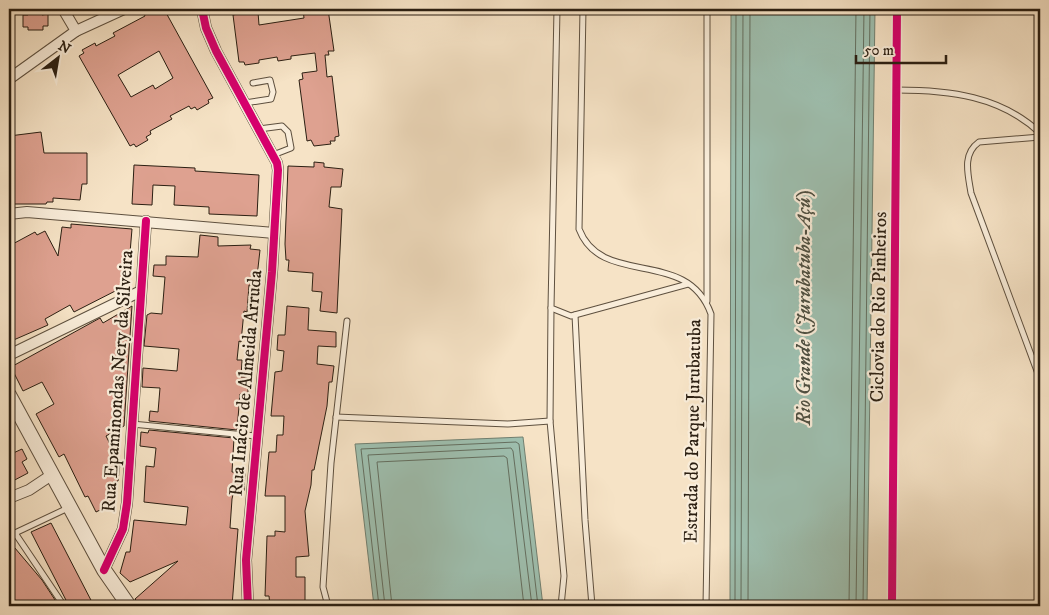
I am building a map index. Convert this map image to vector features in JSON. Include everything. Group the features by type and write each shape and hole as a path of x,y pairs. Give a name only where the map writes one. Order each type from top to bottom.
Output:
{"street":[{"path":"63,9 76,31"},
{"path":"9,80 76,31 124,9"},
{"path":"202,9 206,28 216,51 274,159"},
{"name":"Rua Inácio de Almeida Arruda","path":"248,606 246,560 274,233 278,170 274,159"},
{"path":"9,214 27,212 274,233"},
{"name":"Rua Epaminondas Nery da Silveira","path":"104,570 123,528 127,503 146,221"},
{"path":"9,355 141,291"},
{"path":"9,395 104,570 129,606"},
{"path":"9,498 29,490 53,474"}],"lane":[{"path":"557,9 550,421 564,576 561,606"},
{"name":"Estrada do Parque Jurubatuba","path":"583,9 579,229 583,240 600,256 617,263 671,274 688,284 707,302 712,314 706,606"},
{"path":"707,9 707,302"},
{"path":"244,103 271,100 273,96 270,80 253,83"},
{"path":"897,90 964,96 992,102 1024,118 1040,132"},
{"path":"258,129 282,126 288,132 290,148 274,159"},
{"path":"1040,137 1002,138 979,142 972,147 968,155 968,169 971,193 1040,379"},
{"path":"551,308 571,316 688,284"},
{"path":"575,315 585,520 592,606"},
{"path":"328,606 323,587 336,417 347,321"},
{"path":"336,417 508,424 550,421"},
{"path":"132,424 258,436"},
{"path":"15,533 71,507"},
{"path":"9,530 15,533 64,606"}],"water":[{"name":"Rio Grande (Jurubatuba-Açú)","path":"731,9 875,9 867,606 730,606"},
{"path":"523,437 543,606 374,606 355,444"}],"building":[{"path":"28,9 42,9 42,15 48,14 48,26 43,26 43,30 28,30 28,27 23,27 23,15 28,15"},
{"path":"151,9 164,9 213,98 208,100 209,103 197,110 195,107 191,109 189,106 170,116 172,119 150,131 151,134 146,137 148,140 136,147 134,144 130,146 79,56 84,53 82,50 95,43 96,46 115,36 113,33 145,16 144,13","holes":["159,51 173,78 155,89 153,85 131,97 118,75"]},
{"path":"238,9 252,9 252,12 258,12 259,25 304,18 303,9 328,9 334,51 328,51 329,55 325,55 327,77 332,76 339,136 335,137 335,141 330,141 331,144 314,146 311,140 307,141 299,80 303,79 302,73 317,71 315,53 291,56 291,59 278,61 277,57 259,60 259,63 245,65 244,62 239,62 233,15 238,14"},
{"path":"41,132 44,153 87,153 87,184 82,184 80,200 53,198 53,202 47,202 46,204 9,204 9,192 11,192 9,136"},
{"path":"314,162 324,163 324,167 343,169 341,187 331,187 329,207 342,209 337,313 320,311 322,292 312,291 313,273 288,271 289,260 286,260 288,166 314,167"},
{"path":"134,165 195,168 195,171 259,175 257,216 209,214 209,207 174,205 175,186 153,185 152,205 132,204"},
{"path":"71,224 132,229 128,277 125,278 127,285 74,312 70,305 45,319 48,325 9,342 9,246 35,232 37,235 45,231 58,256 62,227 71,228"},
{"path":"200,235 218,237 218,246 251,245 250,249 260,250 256,286 249,285 247,312 244,311 241,342 239,341 237,360 242,360 241,377 248,377 248,395 240,394 237,430 149,421 150,411 158,412 160,388 142,387 143,368 177,371 179,349 144,346 147,315 151,313 162,314 165,277 153,276 154,265 166,265 166,256 198,257"},
{"path":"132,306 124,426 106,436 120,464 118,481 113,483 112,504 96,512 88,496 85,497 64,454 59,457 36,414 54,404 42,382 23,391 11,367 100,318 103,323"},
{"path":"287,306 309,308 308,330 336,332 336,347 318,346 317,364 334,366 332,382 329,382 327,406 314,470 312,470 311,485 305,511 309,556 296,557 296,577 305,577 305,606 270,606 269,596 265,596 267,536 275,536 275,531 285,532 285,496 265,496 269,452 276,452 277,435 283,435 284,416 271,416 275,372 282,371 284,351 277,350 278,335 285,335"},
{"path":"149,430 234,438 232,472 245,473 244,491 234,490 232,499 230,528 238,529 232,606 141,606 135,599 178,561 130,582 120,573 126,552 130,552 134,520 186,525 188,507 144,502 146,466 154,467 156,448 140,446 141,432 148,433"},
{"path":"22,449 27,459 22,462 28,473 9,483 9,455"},
{"path":"51,523 94,606 69,606 31,532"},
{"path":"9,541 42,580 59,606 9,606"}],"cycle path":[{"path":"202,9 206,28 216,51 277,163 278,170 272,272 246,560 248,606"},
{"name":"Ciclovia do Rio Pinheiros","path":"892,606 897,9"},
{"path":"104,570 123,529 127,503 146,221"}]}
